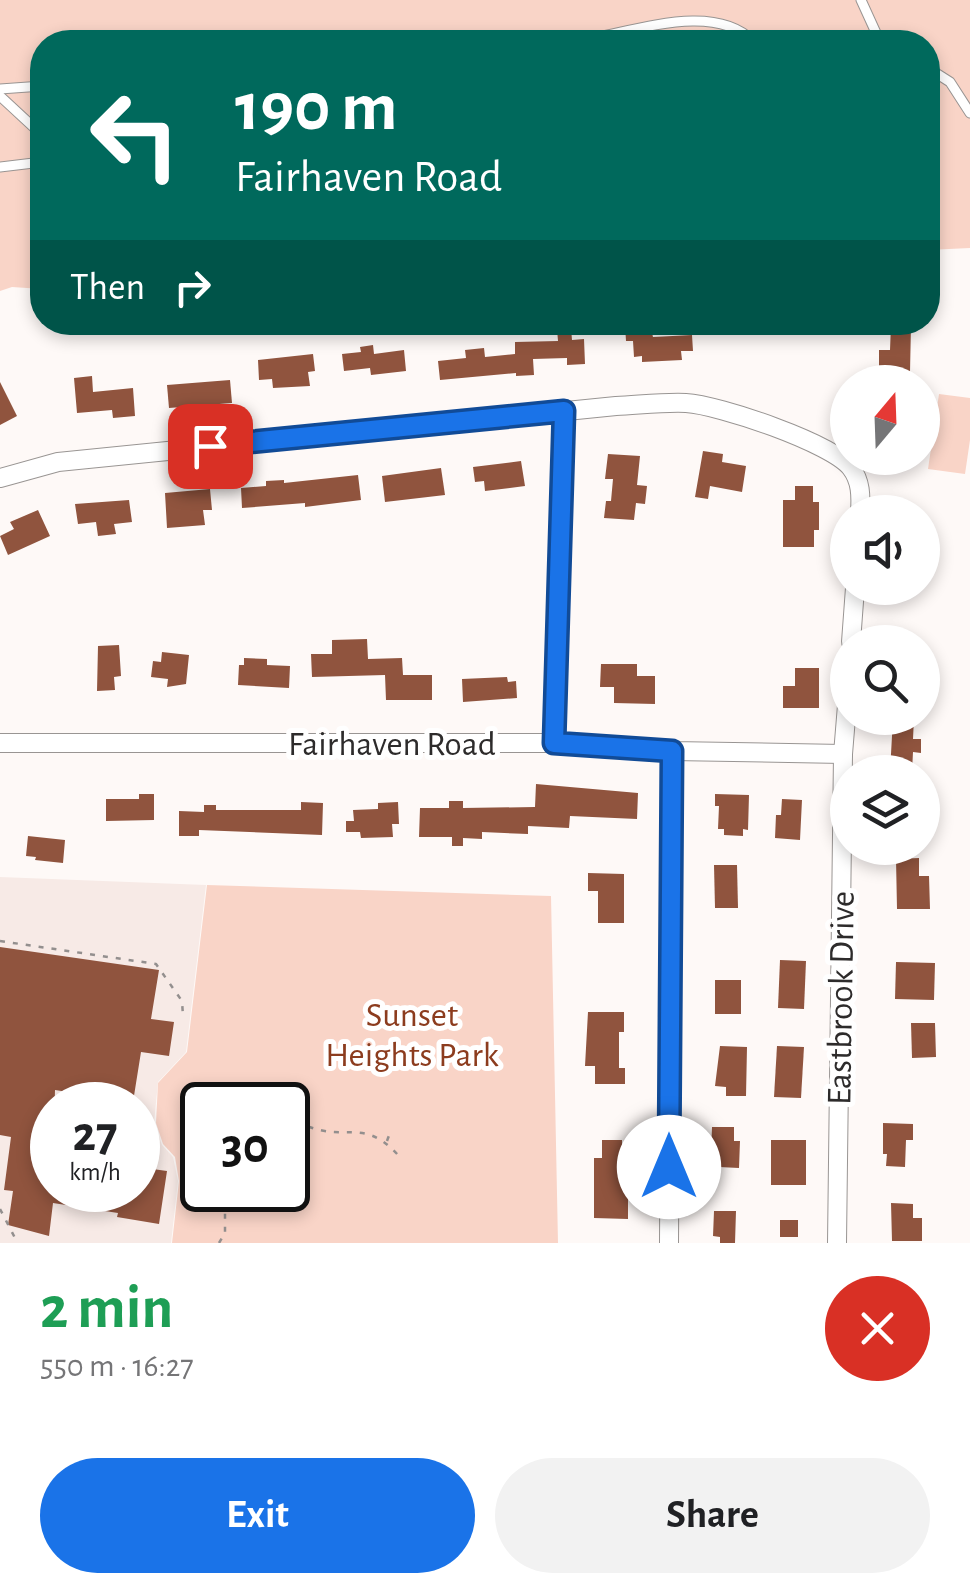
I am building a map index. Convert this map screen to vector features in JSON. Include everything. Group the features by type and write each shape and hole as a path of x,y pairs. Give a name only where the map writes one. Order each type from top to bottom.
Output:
{"street":[{"path":"0,478 58,462 564,411 700,405 830,450 852,469 858,495"},
{"path":"554,743 564,411"},
{"name":"Eastbrook Drive","path":"837,1243 845,735"},
{"name":"Fairhaven Road","path":"0,743 554,743 672,751 843,754"},
{"path":"668,1243 672,751"}],"lane":[{"path":"861,0 875,30"},
{"path":"624,30 706,20 742,30"},
{"path":"940,76 950,82 970,114"},
{"path":"0,88 30,87"},
{"path":"0,96 30,125"},
{"path":"0,167 30,163"}],"path":[{"path":"0,941 156,964 182,1002 183,1016"},
{"path":"310,1126 364,1132 387,1142 398,1155"},
{"path":"387,1142 391,1130"},
{"path":"0,1209 14,1238"},
{"path":"219,1243 225,1233 225,1212"}],"shaded area":[{"path":"0,877 206,885 186,1052 158,1082 30,1082 30,1212 160,1212 160,1140 173,1157 178,1181 171,1243 0,1243"}],"green space":[{"path":"0,0 970,0 970,248 940,249 940,30 30,30 30,288 0,291"},
{"path":"940,394 970,398 965,474 940,471"},
{"name":"Sunset Heights Park","path":"207,885 551,896 558,1243 172,1243 179,1181 175,1157 160,1135 159,1082 187,1052"}],"building":[{"path":"558,335 584,339 585,364 567,365 567,358 533,359 534,375 440,380 438,361 466,358 465,350 484,348 485,357 515,354 515,342 558,341"},
{"path":"626,335 692,335 693,351 681,351 682,360 642,362 642,356 634,357 633,341 626,341"},
{"path":"891,335 911,335 910,365 879,365 879,350 890,350"},
{"path":"373,345 374,354 404,350 406,371 371,375 370,368 344,371 342,354 361,352 360,347"},
{"path":"313,354 315,371 308,372 310,386 273,388 272,379 259,380 258,360"},
{"path":"92,376 93,392 133,388 135,416 113,418 112,410 77,413 74,378"},
{"path":"230,380 232,403 169,408 167,385"},
{"path":"0,382 17,416 0,425"},
{"path":"703,451 723,454 722,462 746,466 742,492 710,486 708,499 695,497"},
{"path":"608,454 640,456 637,485 647,486 645,504 636,503 634,520 604,518 613,479 605,479"},
{"path":"521,461 525,486 485,491 484,481 475,482 473,467"},
{"path":"441,468 445,495 385,502 382,476"},
{"path":"358,475 361,500 305,507 305,503 242,508 241,488 266,486 266,481 284,483"},
{"path":"795,486 813,486 813,502 819,502 819,530 814,530 814,547 783,547 783,500 795,500"},
{"path":"210,489 212,510 203,510 205,525 167,528 165,493"},
{"path":"129,500 132,522 114,524 116,534 98,536 96,522 78,524 75,504"},
{"path":"38,510 50,536 8,555 0,536 14,529 10,522"},
{"path":"367,639 368,659 402,658 403,675 432,675 432,700 386,700 385,675 312,677 311,654 332,654 332,640"},
{"path":"119,645 121,676 114,677 115,690 97,691 98,646"},
{"path":"162,652 189,655 186,684 167,687 168,679 151,677 153,661 161,662"},
{"path":"244,658 290,666 289,688 238,685 239,665 244,665"},
{"path":"601,664 637,664 637,676 655,676 655,704 614,703 614,687 600,687"},
{"path":"795,668 819,668 819,708 783,708 783,686 795,686"},
{"path":"507,677 508,682 516,681 517,698 463,702 462,679"},
{"path":"892,735 921,739 921,753 891,755"},
{"path":"536,784 638,793 637,819 570,816 569,828 528,826 528,834 482,832 482,839 463,838 463,846 452,846 452,837 419,837 420,808 449,808 449,801 463,801 463,808 535,807"},
{"path":"139,794 154,794 154,820 106,821 106,799 139,799"},
{"path":"715,794 749,795 748,830 743,829 743,836 724,835 724,829 718,829"},
{"path":"782,799 802,800 800,840 775,838 776,815 781,815"},
{"path":"301,802 323,803 322,835 199,830 199,836 179,836 179,811 204,812 204,805 216,805 216,810 301,810"},
{"path":"398,802 399,824 392,824 393,837 361,838 360,832 346,832 346,821 354,821 353,810 378,809 378,803"},
{"path":"28,836 65,840 63,863 26,856"},
{"path":"714,865 737,865 738,908 715,908"},
{"path":"896,865 919,865 919,876 929,876 930,909 897,909"},
{"path":"588,873 624,874 624,923 598,923 598,891 588,891"},
{"path":"0,947 159,970 151,1019 174,1022 169,1056 141,1052 136,1082 30,1082 30,1212 52,1212 49,1236 8,1225 13,1191 4,1190 11,1137 0,1135"},
{"path":"780,960 806,961 804,1009 778,1008"},
{"path":"896,962 935,963 934,1000 895,999"},
{"path":"715,980 741,980 741,1014 715,1014"},
{"path":"588,1012 624,1012 624,1032 619,1032 619,1068 625,1068 625,1084 595,1084 595,1066 585,1066"},
{"path":"911,1023 935,1023 936,1057 912,1058"},
{"path":"720,1046 747,1047 746,1096 726,1096 726,1087 715,1086"},
{"path":"777,1046 804,1047 801,1098 774,1097"},
{"path":"883,1123 913,1124 913,1140 906,1140 905,1167 886,1166"},
{"path":"712,1127 734,1127 734,1141 740,1141 739,1168 719,1167 719,1154 711,1154"},
{"path":"602,1140 622,1140 622,1178 628,1178 628,1219 594,1218 594,1158 602,1158"},
{"path":"771,1140 806,1140 806,1185 771,1185"},
{"path":"160,1170 167,1171 159,1224 117,1217 118,1213 112,1212 160,1212"},
{"path":"891,1203 913,1204 913,1218 922,1218 922,1241 892,1241"},
{"path":"714,1211 736,1211 735,1243 720,1243 720,1237 713,1236"},
{"path":"780,1220 798,1220 798,1237 780,1237"}],"route":[{"path":"210,446 564,411 554,743 672,751 669,1167"}]}
